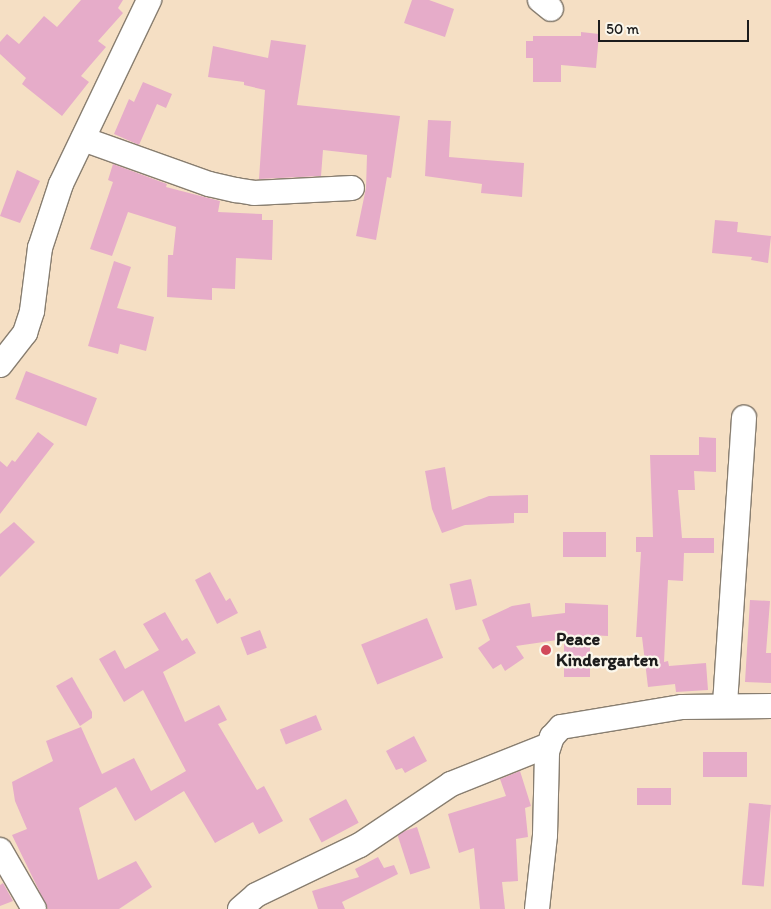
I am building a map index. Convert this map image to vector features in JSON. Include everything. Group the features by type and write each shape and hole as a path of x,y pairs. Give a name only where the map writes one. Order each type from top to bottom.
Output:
{"street":[{"path":"0,365 25,333 32,311 40,248 48,217 74,153 83,139 149,0"},
{"path":"83,139 209,184 236,190 254,193 352,188"},
{"path":"725,704 744,418"},
{"path":"537,909 545,835 549,745 561,727 576,722 725,704 771,706"},
{"path":"240,909 256,895 360,845 451,784 549,745"},
{"path":"0,850 34,909"}],"building":[{"path":"81,0 123,0 118,8 123,13 98,41 106,47 81,76 89,82 62,116 22,84 26,78 0,54 0,42 7,34 19,44 44,16 57,27"},
{"path":"412,0 429,0 454,9 445,37 404,23"},
{"path":"581,32 599,34 596,68 561,65 561,82 533,82 533,58 526,58 526,41 533,41 533,36 581,36"},
{"path":"271,40 306,45 297,105 400,116 391,178 387,177 376,240 356,236 366,188 367,155 323,150 321,176 259,179 265,90 244,85 244,82 208,77 213,46 268,58"},
{"path":"143,82 172,94 166,108 157,104 139,145 114,134 129,99 134,102"},
{"path":"428,120 451,121 449,157 524,163 522,197 481,193 482,184 425,176"},
{"path":"113,164 167,184 166,187 220,201 218,212 262,214 262,220 273,220 272,260 236,258 235,289 212,288 212,300 167,297 168,255 173,255 176,227 128,212 112,256 90,249 113,182 108,180"},
{"path":"17,170 40,181 20,223 0,216"},
{"path":"715,220 738,222 737,232 771,236 768,263 751,260 752,257 712,253"},
{"path":"114,261 131,267 117,308 154,317 146,351 120,344 118,354 88,346"},
{"path":"26,371 97,398 86,426 15,399"},
{"path":"38,432 54,444 0,514 0,461 7,467 12,460 15,462"},
{"path":"699,437 716,438 716,472 694,471 695,490 678,490 682,538 714,538 714,553 684,553 683,581 668,580 664,662 668,661 669,666 706,663 708,690 676,692 675,684 648,687 642,637 636,637 641,552 636,552 636,537 653,537 650,455 699,455"},
{"path":"445,467 452,510 489,496 528,495 528,513 514,513 514,523 465,525 442,533 432,509 425,471"},
{"path":"14,522 35,542 0,577 0,534"},
{"path":"563,532 606,532 606,557 563,557"},
{"path":"210,572 226,601 230,598 238,613 217,624 195,580"},
{"path":"471,579 477,605 456,610 450,584"},
{"path":"750,600 770,601 766,653 771,653 771,683 745,682"},
{"path":"530,603 532,617 565,613 565,603 608,605 608,636 590,635 590,677 564,677 564,639 516,646 524,658 505,671 501,664 493,669 478,648 490,640 482,620 512,606"},
{"path":"165,612 182,641 187,638 196,653 163,672 185,722 219,705 227,720 218,724 257,790 264,786 283,821 259,834 253,822 215,843 184,791 135,821 116,787 79,808 98,880 136,861 152,887 119,909 48,909 12,835 27,829 15,801 12,782 53,761 46,741 81,727 102,774 134,758 151,791 186,771 143,690 124,702 99,659 115,650 125,669 159,650 143,624"},
{"path":"427,618 443,658 377,684 361,645"},
{"path":"260,630 267,648 247,655 240,638"},
{"path":"72,677 92,712 92,718 80,726 56,686"},
{"path":"316,715 322,730 286,744 280,730"},
{"path":"414,736 427,761 405,773 402,768 396,770 386,751"},
{"path":"703,752 747,752 747,777 703,777"},
{"path":"520,771 531,806 525,808 528,837 516,839 518,881 502,882 505,909 480,909 474,848 459,853 448,814 506,796 500,779"},
{"path":"637,788 671,788 671,805 637,805"},
{"path":"346,799 359,823 322,843 309,819"},
{"path":"749,803 771,805 764,887 742,885"},
{"path":"417,827 430,868 410,874 397,833"},
{"path":"378,857 384,868 394,865 398,874 342,902 345,909 318,909 312,891 359,877 355,869"},
{"path":"3,883 13,901 0,906 0,885"}],"place":[{"name":"Peace Kindergarten","path":"546,650"}]}
